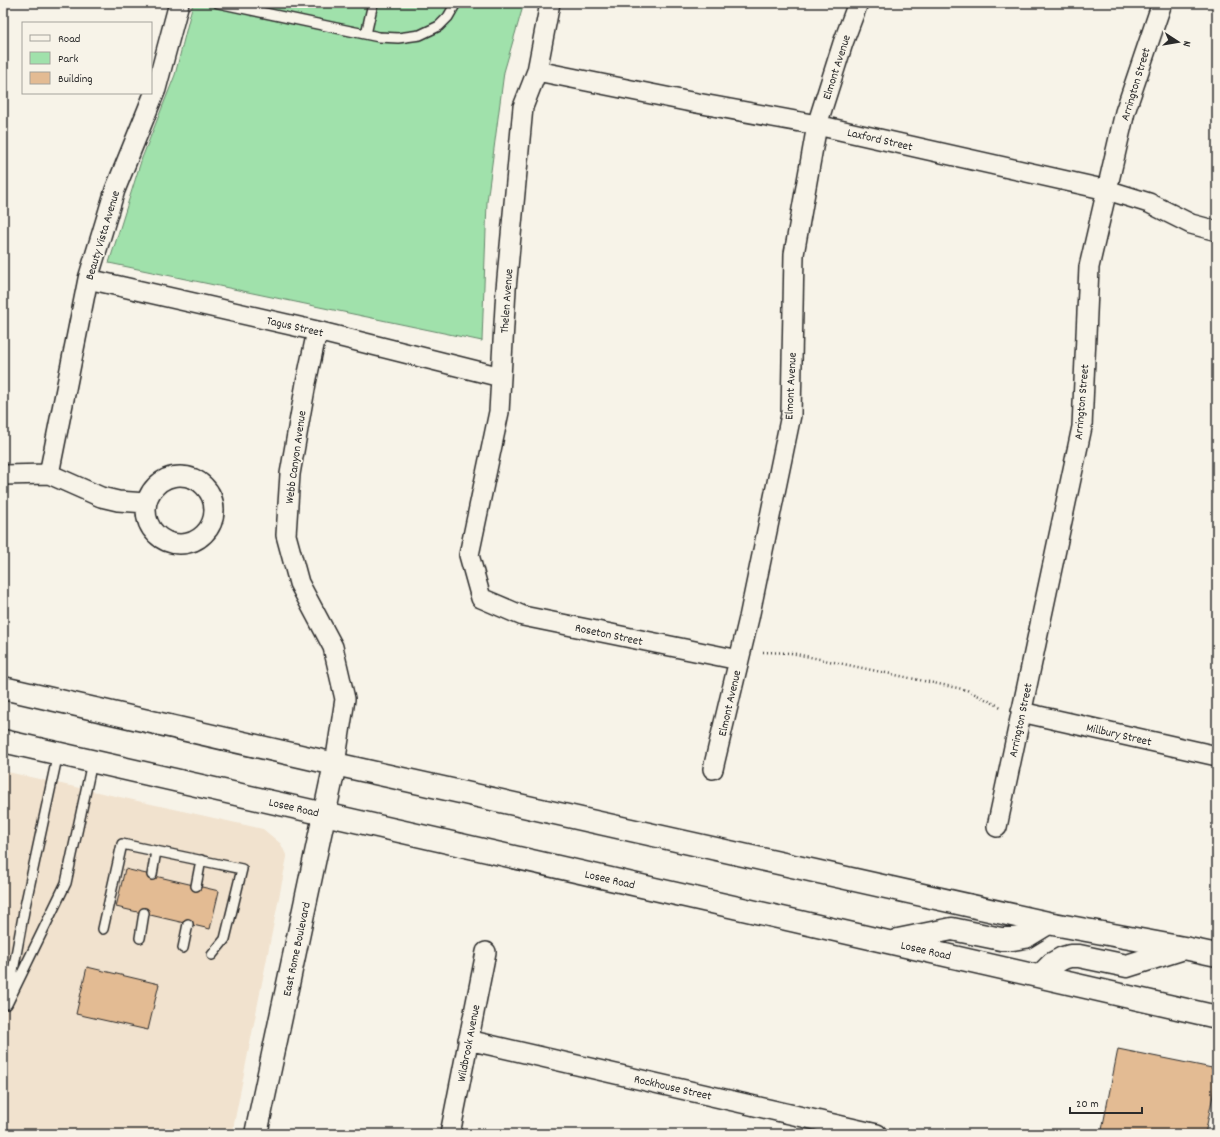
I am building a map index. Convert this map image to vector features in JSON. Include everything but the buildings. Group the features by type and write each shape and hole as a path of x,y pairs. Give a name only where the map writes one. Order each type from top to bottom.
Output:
{"main road":[{"path":"3,688 335,764 1048,923 1217,955"},
{"name":"Losee Road","path":"3,741 1217,1017"},
{"name":"East Rome Boulevard","path":"256,1134 335,764"},
{"path":"888,942 952,930 1013,939 1025,937 1048,923"},
{"path":"1040,976 1052,964 1070,956 1079,956 1127,966 1184,948"}],"street":[{"name":"Beauty Vista Avenue","path":"49,474 88,279 115,190 156,89 179,3"},
{"name":"Thelen Avenue","path":"481,598 469,555 499,412 506,289 524,107 537,71 550,3"},
{"name":"Elmont Avenue","path":"713,769 749,618 791,415 794,254 817,125 843,43 858,3"},
{"name":"Arrington Street","path":"997,827 1082,427 1089,267 1126,112 1162,3"},
{"name":"Laxford Street","path":"537,71 686,101 817,125 1107,190 1149,203 1191,224 1217,231"},
{"name":"Tagus Street","path":"88,279 317,331 501,377"},
{"name":"Webb Canyon Avenue","path":"317,331 290,474 286,535 299,582 333,647 345,699 335,764"},
{"path":"3,474 49,474 101,497 118,501 146,503"},
{"name":"Roseton Street","path":"481,598 523,616 739,660"},
{"name":"Millbury Street","path":"1021,712 1217,756"},
{"name":"Wildbrook Avenue","path":"450,1134 486,952"},
{"name":"Rockhouse Street","path":"468,1040 871,1133"}],"lane":[{"path":"218,3 379,37 398,38 420,35 439,26 448,17 456,3"},
{"path":"366,34 373,3"},
{"path":"5,1003 58,753"},
{"path":"5,1003 66,883 92,762"},
{"path":"103,930 122,844 242,868 225,939 212,955"},
{"path":"152,876 156,851"},
{"path":"196,886 201,860"},
{"path":"140,938 144,913"},
{"path":"183,948 188,924"}],"path":[{"path":"739,660 764,652 791,653 967,690 1000,707 1021,712"}],"shaded area":[{"path":"3,771 263,829 281,844 287,857 232,1134 3,1134"}],"green space":[{"path":"193,3 524,3 504,72 487,202 482,341 109,263 142,158 175,75"}]}
